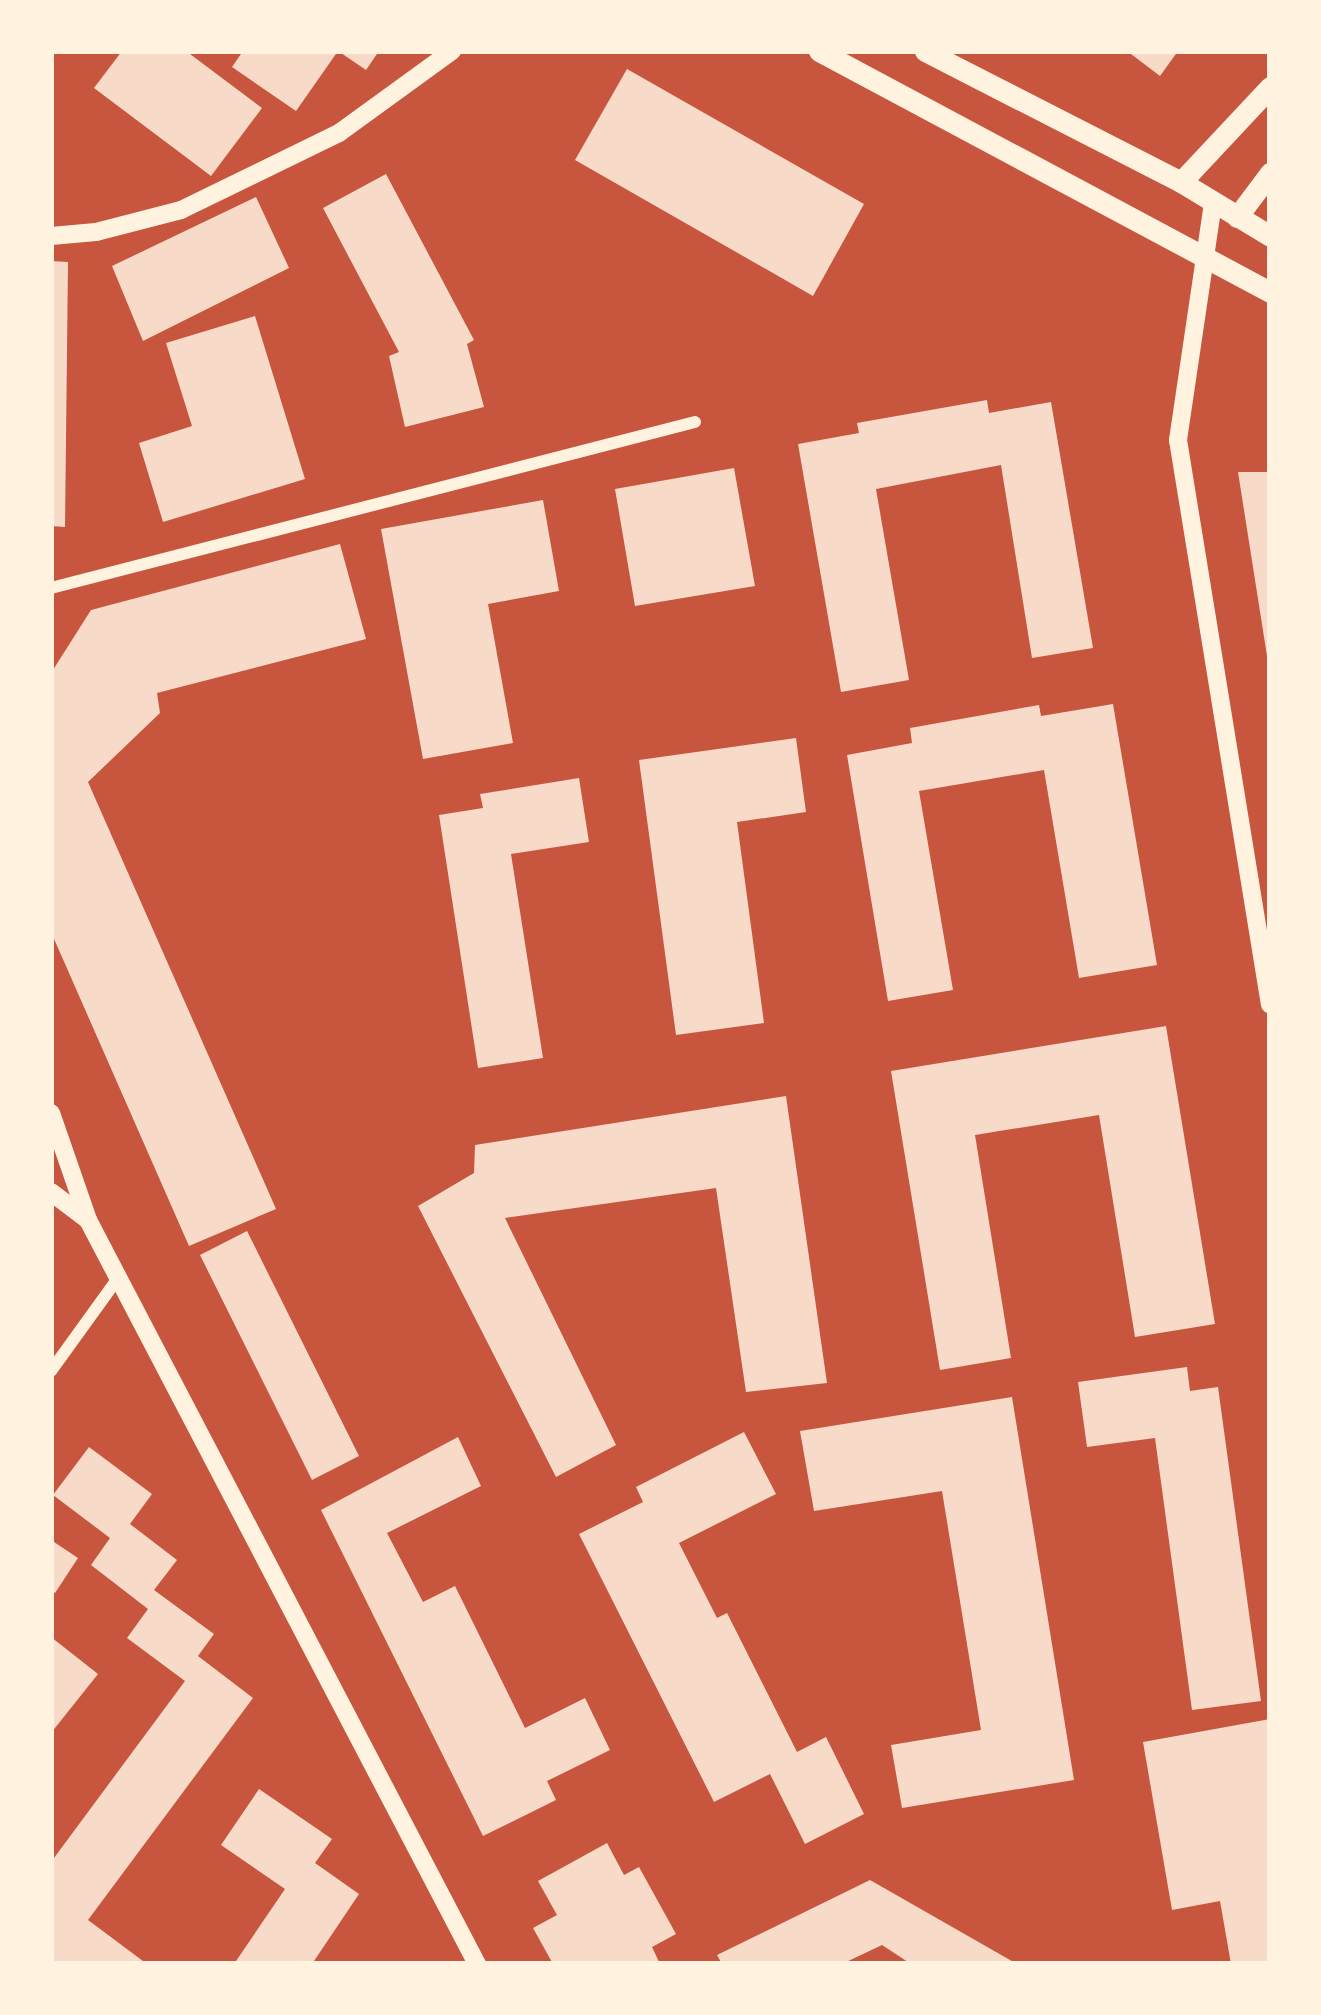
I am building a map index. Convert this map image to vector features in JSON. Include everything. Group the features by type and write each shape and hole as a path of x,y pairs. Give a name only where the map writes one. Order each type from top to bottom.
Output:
{"main road":[{"path":"819,51 1270,292"},
{"path":"925,51 1181,182 1270,236"},
{"path":"1181,182 1270,87"},
{"path":"1237,217 1270,173"}],"street":[{"path":"51,236 96,232 181,210 339,133 452,51"},
{"path":"1213,203 1178,440 1270,1005"},
{"path":"51,588 695,422"},
{"path":"51,1113 88,1220 477,1964"},
{"path":"51,1192 88,1220"},
{"path":"51,1371 118,1278"}],"building":[{"path":"122,51 186,51 262,108 211,176 94,88"},
{"path":"243,51 338,51 296,111 232,67"},
{"path":"338,51 379,51 366,70"},
{"path":"1127,51 1178,51 1160,76"},
{"path":"627,69 864,204 813,296 575,160"},
{"path":"386,174 474,340 467,344 484,407 405,427 389,356 399,352 323,208"},
{"path":"256,197 289,268 143,341 112,266"},
{"path":"51,261 68,262 65,527 51,526"},
{"path":"255,316 305,479 163,522 139,443 192,426 166,343"},
{"path":"987,400 989,413 1051,402 1093,648 1032,658 1001,465 876,489 909,680 841,692 798,444 859,433 857,423"},
{"path":"734,468 755,586 635,606 615,489"},
{"path":"1238,472 1270,472 1267,656"},
{"path":"543,500 559,591 488,604 513,743 423,759 381,529"},
{"path":"340,544 366,639 157,693 160,713 88,782 276,1209 189,1246 51,932 51,673 91,610"},
{"path":"1113,704 1157,965 1079,978 1044,770 919,791 953,990 888,1001 847,755 912,743 910,728 1039,705 1041,716"},
{"path":"796,738 806,812 737,822 764,1023 676,1035 639,760"},
{"path":"579,778 589,842 511,854 543,1058 478,1068 439,815 483,808 480,794"},
{"path":"1166,1026 1215,1324 1135,1337 1099,1115 975,1135 1011,1358 940,1370 891,1071"},
{"path":"786,1096 827,1383 746,1392 716,1188 505,1218 616,1445 556,1477 418,1206 474,1173 475,1145"},
{"path":"247,1231 359,1456 312,1480 200,1255"},
{"path":"1187,1367 1190,1391 1218,1387 1261,1701 1192,1710 1155,1438 1087,1447 1078,1382"},
{"path":"1012,1397 1074,1780 902,1808 891,1745 981,1730 942,1491 814,1511 800,1431"},
{"path":"744,1432 776,1494 679,1543 717,1618 727,1613 797,1752 826,1737 864,1814 805,1844 770,1774 714,1802 579,1534 643,1502 636,1487"},
{"path":"458,1437 481,1486 387,1533 423,1602 455,1586 525,1728 585,1698 610,1750 547,1781 556,1800 483,1836 321,1510"},
{"path":"89,1447 152,1494 130,1524 177,1560 154,1590 214,1634 198,1656 253,1698 88,1920 147,1964 51,1964 51,1862 185,1681 127,1638 148,1609 91,1565 110,1538 53,1495"},
{"path":"51,1540 78,1558 55,1593 51,1591"},
{"path":"51,1637 98,1674 51,1733"},
{"path":"1270,1719 1270,1964 1231,1964 1220,1901 1172,1910 1143,1742"},
{"path":"259,1789 332,1839 315,1863 359,1894 312,1964 234,1964 285,1889 221,1845"},
{"path":"607,1843 624,1875 639,1867 676,1934 652,1947 660,1964 553,1964 533,1928 557,1915 538,1881"},
{"path":"870,1880 1017,1964 911,1964 882,1945 842,1964 722,1964 717,1955"}]}
